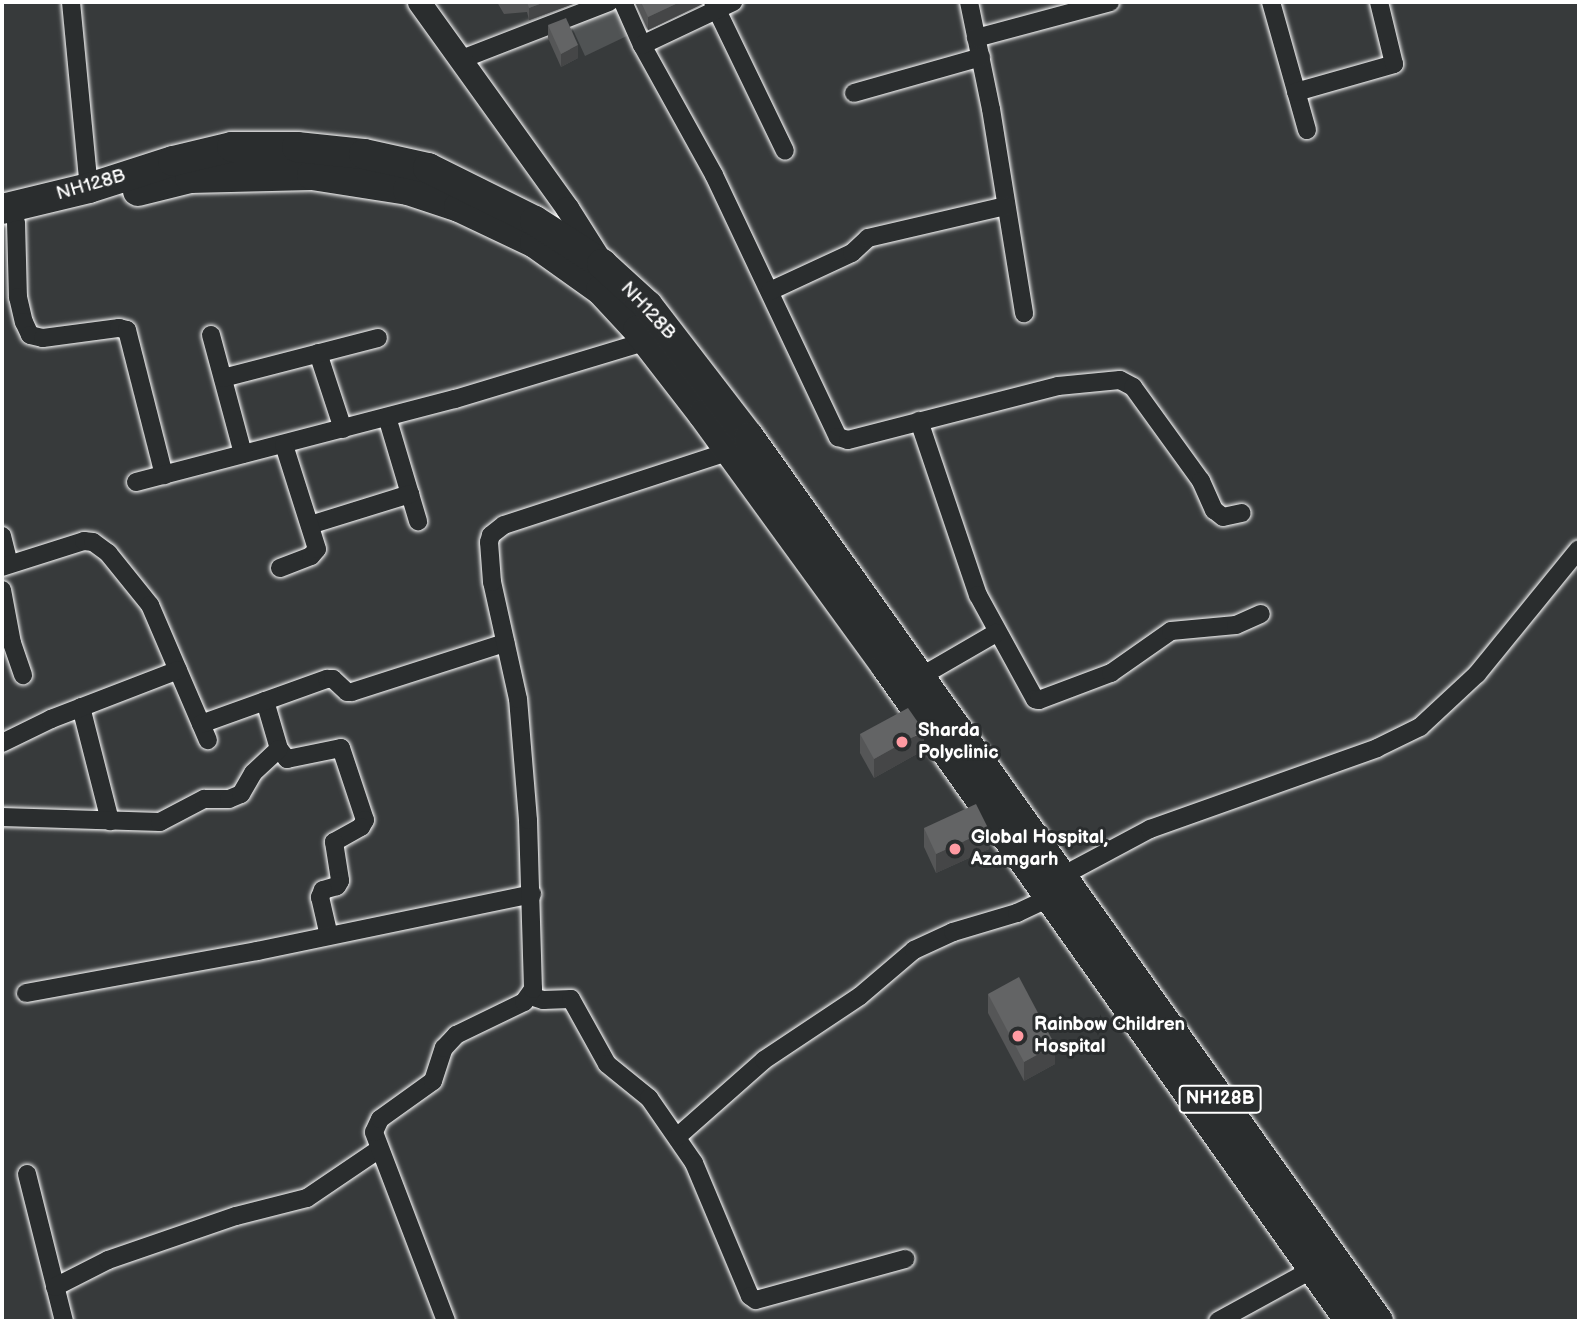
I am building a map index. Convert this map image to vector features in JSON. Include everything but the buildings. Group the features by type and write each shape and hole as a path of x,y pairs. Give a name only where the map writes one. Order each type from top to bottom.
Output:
{"highway":[{"name":"NH128B","path":"6,219 173,160 232,147 297,147 364,154 428,168 535,221 601,277 648,306 689,358 920,677 1055,887 1378,1321"},
{"path":"6,219 190,178 312,175 408,190 459,207 601,277 886,666 1055,887 1312,1269 1350,1321"}],"street":[{"path":"71,2 89,188"},
{"path":"419,2 567,208 601,277"},
{"path":"462,59 609,2"},
{"path":"623,2 642,45 714,175 838,436 848,440 1058,386 1105,379 1127,382 1201,481 1214,510 1223,517 1242,513"},
{"path":"642,45 714,6 733,2"},
{"path":"969,2 981,57 1024,313"},
{"path":"976,38 1110,2"},
{"path":"1271,2 1307,130"},
{"path":"1296,92 1394,64 1379,2"},
{"path":"714,6 785,151"},
{"path":"854,93 981,57"},
{"path":"770,291 852,253 868,238 1005,206"},
{"path":"6,219 18,297 30,335 43,338 119,328 127,330 164,475"},
{"path":"211,335 243,454"},
{"path":"223,378 378,338"},
{"path":"136,482 387,417 647,341"},
{"path":"318,353 343,429"},
{"path":"387,417 418,522"},
{"path":"919,421 978,595 1030,695 1039,700 1111,673 1147,645 1171,631 1236,625 1261,614"},
{"path":"280,568 315,553 317,549 284,445"},
{"path":"446,1321 378,1150 375,1125 433,1081 444,1048 449,1042 530,996 534,980 532,894 518,699 495,597 489,542 496,529 730,451"},
{"path":"310,525 410,495"},
{"path":"2,536 6,566 84,541 100,546 144,594 205,732 265,701 327,679 333,679 347,692 352,692 505,643"},
{"path":"677,1137 764,1060 859,996 914,950 953,932 1010,915 1111,847 1150,829 1377,748 1420,727 1477,674 1579,549"},
{"path":"2,590 12,643 23,675"},
{"path":"920,677 996,633"},
{"path":"2,743 81,707 178,670"},
{"path":"265,701 279,749 288,759 341,748 365,820 361,827 334,842 340,881 337,886 323,890 320,897 329,935"},
{"path":"81,707 110,821"},
{"path":"2,817 160,822 204,799 235,797 246,789 253,773 279,749"},
{"path":"26,993 532,894"},
{"path":"530,996 543,1000 572,999 607,1064 620,1077 642,1090 677,1137 702,1178 750,1296 756,1300 905,1259"},
{"path":"55,1287 108,1260 236,1216 307,1198 378,1150"},
{"path":"27,1174 64,1321"},
{"path":"1218,1321 1312,1269"}],"shaded area":[{"path":"617,3 631,34 585,56 569,21"}],"place":[{"name":"Sharda Polyclinic","path":"902,742"},
{"name":"Global Hospital, Azamgarh","path":"955,849"},
{"name":"Rainbow Children Hospital","path":"1018,1036"}]}
